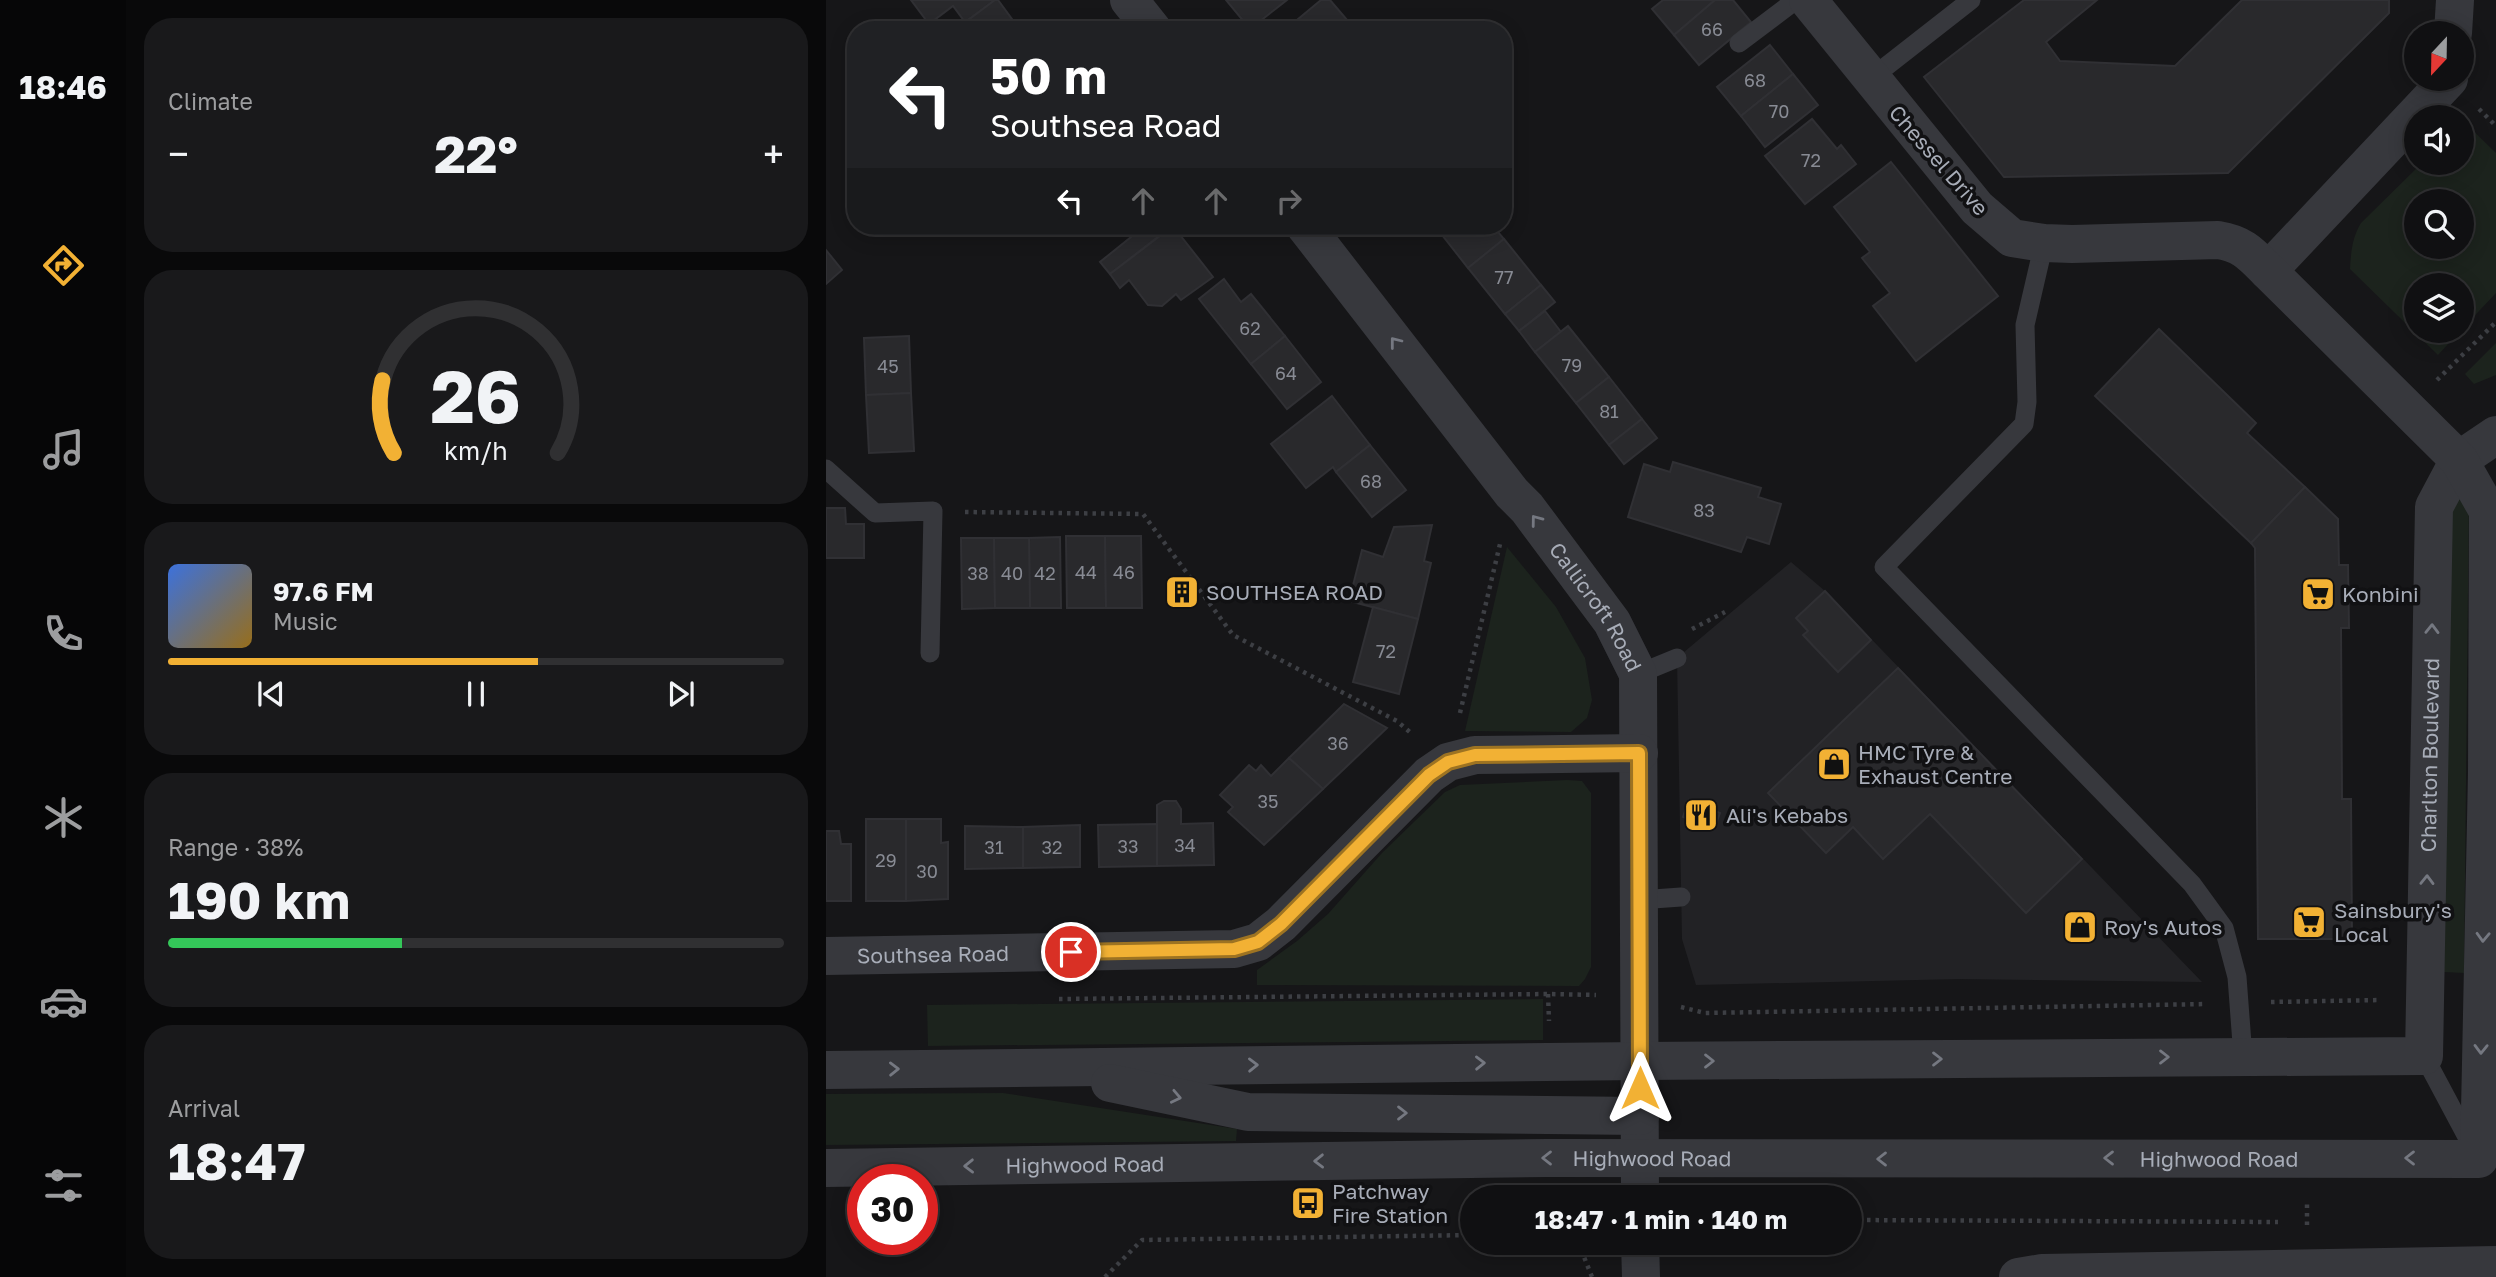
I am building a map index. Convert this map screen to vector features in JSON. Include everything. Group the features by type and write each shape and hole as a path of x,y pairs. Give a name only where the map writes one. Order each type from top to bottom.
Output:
{"street":[{"path":"1129,0 1146,21"},
{"name":"Chessel Drive","path":"1808,0 1976,208 2012,238 2072,244 2218,240 2234,242 2269,271"},
{"path":"2454,21 2455,0"},
{"path":"2438,91 2269,271 2459,460 2487,511 2487,1158"},
{"name":"Callicroft Road","path":"1312,235 1512,493 1527,508 1612,622 1638,674 1641,1061 1639,1178"},
{"path":"2459,460 2496,435"},
{"name":"Charlton Boulevard","path":"2424,1056 2434,507 2459,460"},
{"name":"Southsea Road","path":"826,956 1234,949 1258,942 1281,924 1429,775 1448,762 1475,755 1639,753"},
{"name":"Highwood Road","path":"826,1070 2424,1056"},
{"name":"Highwood Road","path":"1037,1068 1248,1112 1640,1116"},
{"name":"Highwood Road","path":"826,1168 1547,1158 1639,1178 2487,1158"},
{"path":"1640,1255 1641,1277"},
{"path":"2018,1277 2042,1273 2496,1265"}],"lane":[{"path":"1739,43 1796,0"},
{"path":"1870,79 1971,0"},
{"path":"2044,243 2025,325 2028,402 2024,424 1884,567 2192,884 2224,928 2238,990 2243,1057"},
{"path":"826,470 875,513 933,512 930,653"},
{"path":"1638,674 1677,658"},
{"path":"1639,900 1681,897"},
{"path":"2424,1056 2487,1158"}],"path":[{"path":"2408,409 2496,322"},
{"path":"933,512 1143,514 1233,635 1397,722 1448,762 1512,493"},
{"path":"1862,1220 2280,1222"},
{"path":"2293,1222 2307,1222"},
{"path":"1105,1277 1142,1240 1460,1235"},
{"path":"1583,1255 1591,1277"}],"shaded area":[{"path":"2474,132 2496,153 2496,293 2474,316 2474,273 2404,273 2404,322 2350,269 2356,234 2361,223 2410,175 2474,175"},
{"path":"2426,343 2449,343 2438,355"},
{"path":"2496,343 2496,375 2474,384 2465,374"},
{"path":"2450,496 2469,496 2464,973 2444,972"},
{"path":"1507,547 1556,607 1585,658 1592,700 1587,718 1571,732 1465,731"},
{"name":"HMC Tyre & Exhaust Centre","path":"1791,562 1825,591 2202,982 1959,979 1696,985 1682,939 1677,658"},
{"path":"1582,781 1591,793 1591,967 1579,986 1257,985 1257,970 1328,914 1382,853 1445,792 1460,785"},
{"path":"1543,999 1543,1040 928,1046 927,1005"},
{"path":"1003,1093 1237,1129 1236,1141 826,1145 826,1094"}],"building":[{"path":"911,0 995,0 966,21 953,6 933,21 927,21"},
{"path":"998,0 1013,21 967,21"},
{"path":"1226,0 1287,0 1260,21 1243,21"},
{"path":"1321,0 1330,0 1348,21 1296,21"},
{"path":"1663,0 1715,0 1674,35 1652,9"},
{"path":"1715,0 1733,0 1751,22 1699,65 1674,35"},
{"path":"2024,0 2097,0 2046,42 2060,61 2175,66 2242,0 2389,0 2389,13 2228,173 2004,177 1924,77"},
{"path":"1770,45 1793,74 1741,116 1717,87"},
{"path":"1793,74 1818,105 1765,147 1741,116"},
{"path":"1812,119 1837,149 1841,145 1856,164 1805,204 1765,156"},
{"path":"1891,162 1998,296 1916,361 1873,306 1890,293 1862,258 1870,252 1834,207"},
{"path":"1129,235 1160,235 1110,274 1100,262 1131,237"},
{"path":"1161,235 1180,235 1213,277 1181,300 1176,294 1162,306 1148,305 1129,280 1120,288 1110,274"},
{"path":"1442,235 1501,235 1504,239 1468,268"},
{"path":"1504,239 1541,285 1505,314 1468,268"},
{"path":"826,250 842,270 826,284"},
{"path":"1224,279 1241,302 1251,294 1285,336 1251,364 1199,299"},
{"path":"1541,285 1555,302 1519,331 1505,314"},
{"path":"1545,311 1561,332 1535,352 1519,331"},
{"path":"1568,326 1609,377 1576,403 1535,352"},
{"path":"2159,329 2256,423 2247,433 2305,487 2251,543 2095,396"},
{"path":"909,336 911,393 866,395 864,338"},
{"path":"1285,336 1321,382 1287,409 1251,364"},
{"path":"1609,377 1642,419 1609,445 1576,403"},
{"path":"911,393 914,451 869,453 866,395"},
{"path":"1332,396 1370,445 1336,472 1333,467 1306,488 1271,444"},
{"path":"1642,419 1657,438 1624,464 1609,445"},
{"path":"1370,445 1406,490 1372,517 1336,472"},
{"path":"1673,462 1761,488 1758,497 1781,504 1769,544 1747,537 1741,552 1628,517 1644,464 1670,472"},
{"path":"2305,487 2338,519 2339,565 2348,565 2349,628 2341,628 2342,799 2351,799 2352,939 2258,939 2255,548 2251,543"},
{"path":"826,508 845,508 846,524 864,524 864,558 826,558"},
{"path":"1432,525 1424,561 1431,563 1418,619 1349,601 1362,550 1383,557 1394,527"},
{"path":"1066,536 1105,536 1106,608 1067,608"},
{"path":"1105,536 1141,536 1142,608 1106,608"},
{"path":"1060,537 1061,608 1030,608 1029,538"},
{"path":"961,538 994,538 995,608 962,609"},
{"path":"994,538 1029,538 1030,608 995,608"},
{"name":"SOUTHSEA ROAD","path":"1183,577 1196,595 1181,606 1168,589"},
{"path":"1825,591 1871,640 1838,672 1803,635 1808,631 1796,618"},
{"path":"1373,607 1418,619 1399,694 1353,682"},
{"path":"1898,668 2082,859 2026,913 1930,814 1883,859 1853,827 1826,853 1768,793"},
{"path":"1344,704 1387,728 1323,789 1289,758"},
{"path":"1289,758 1323,789 1264,845 1228,812 1233,807 1220,795 1249,765 1256,771 1261,765 1271,776"},
{"name":"Ali's Kebabs","path":"1689,800 1720,813 1714,829 1683,817"},
{"path":"1164,801 1176,801 1181,809 1181,824 1213,823 1214,865 1157,866 1157,805"},
{"path":"866,819 906,819 906,901 866,901"},
{"path":"906,819 941,819 941,843 948,842 948,899 906,901"},
{"path":"1157,824 1157,866 1099,867 1098,825"},
{"path":"1080,825 1080,867 1023,868 1023,827"},
{"path":"965,826 1023,827 1023,868 965,869"},
{"path":"826,831 839,831 841,844 851,844 851,901 826,901"}],"place":[{"name":"SOUTHSEA ROAD","path":"1182,592"},
{"name":"Konbini","path":"2318,594"},
{"name":"HMC Tyre & Exhaust Centre","path":"1834,764"},
{"name":"Ali's Kebabs","path":"1701,815"},
{"name":"Sainsbury's Local","path":"2309,922"},
{"name":"Roy's Autos","path":"2080,927"},
{"name":"Patchway Fire Station","path":"1308,1203"}],"route":[{"path":"1071,952 1234,949 1258,942 1281,924 1429,775 1448,762 1475,755 1639,753 1640,1088"}]}
